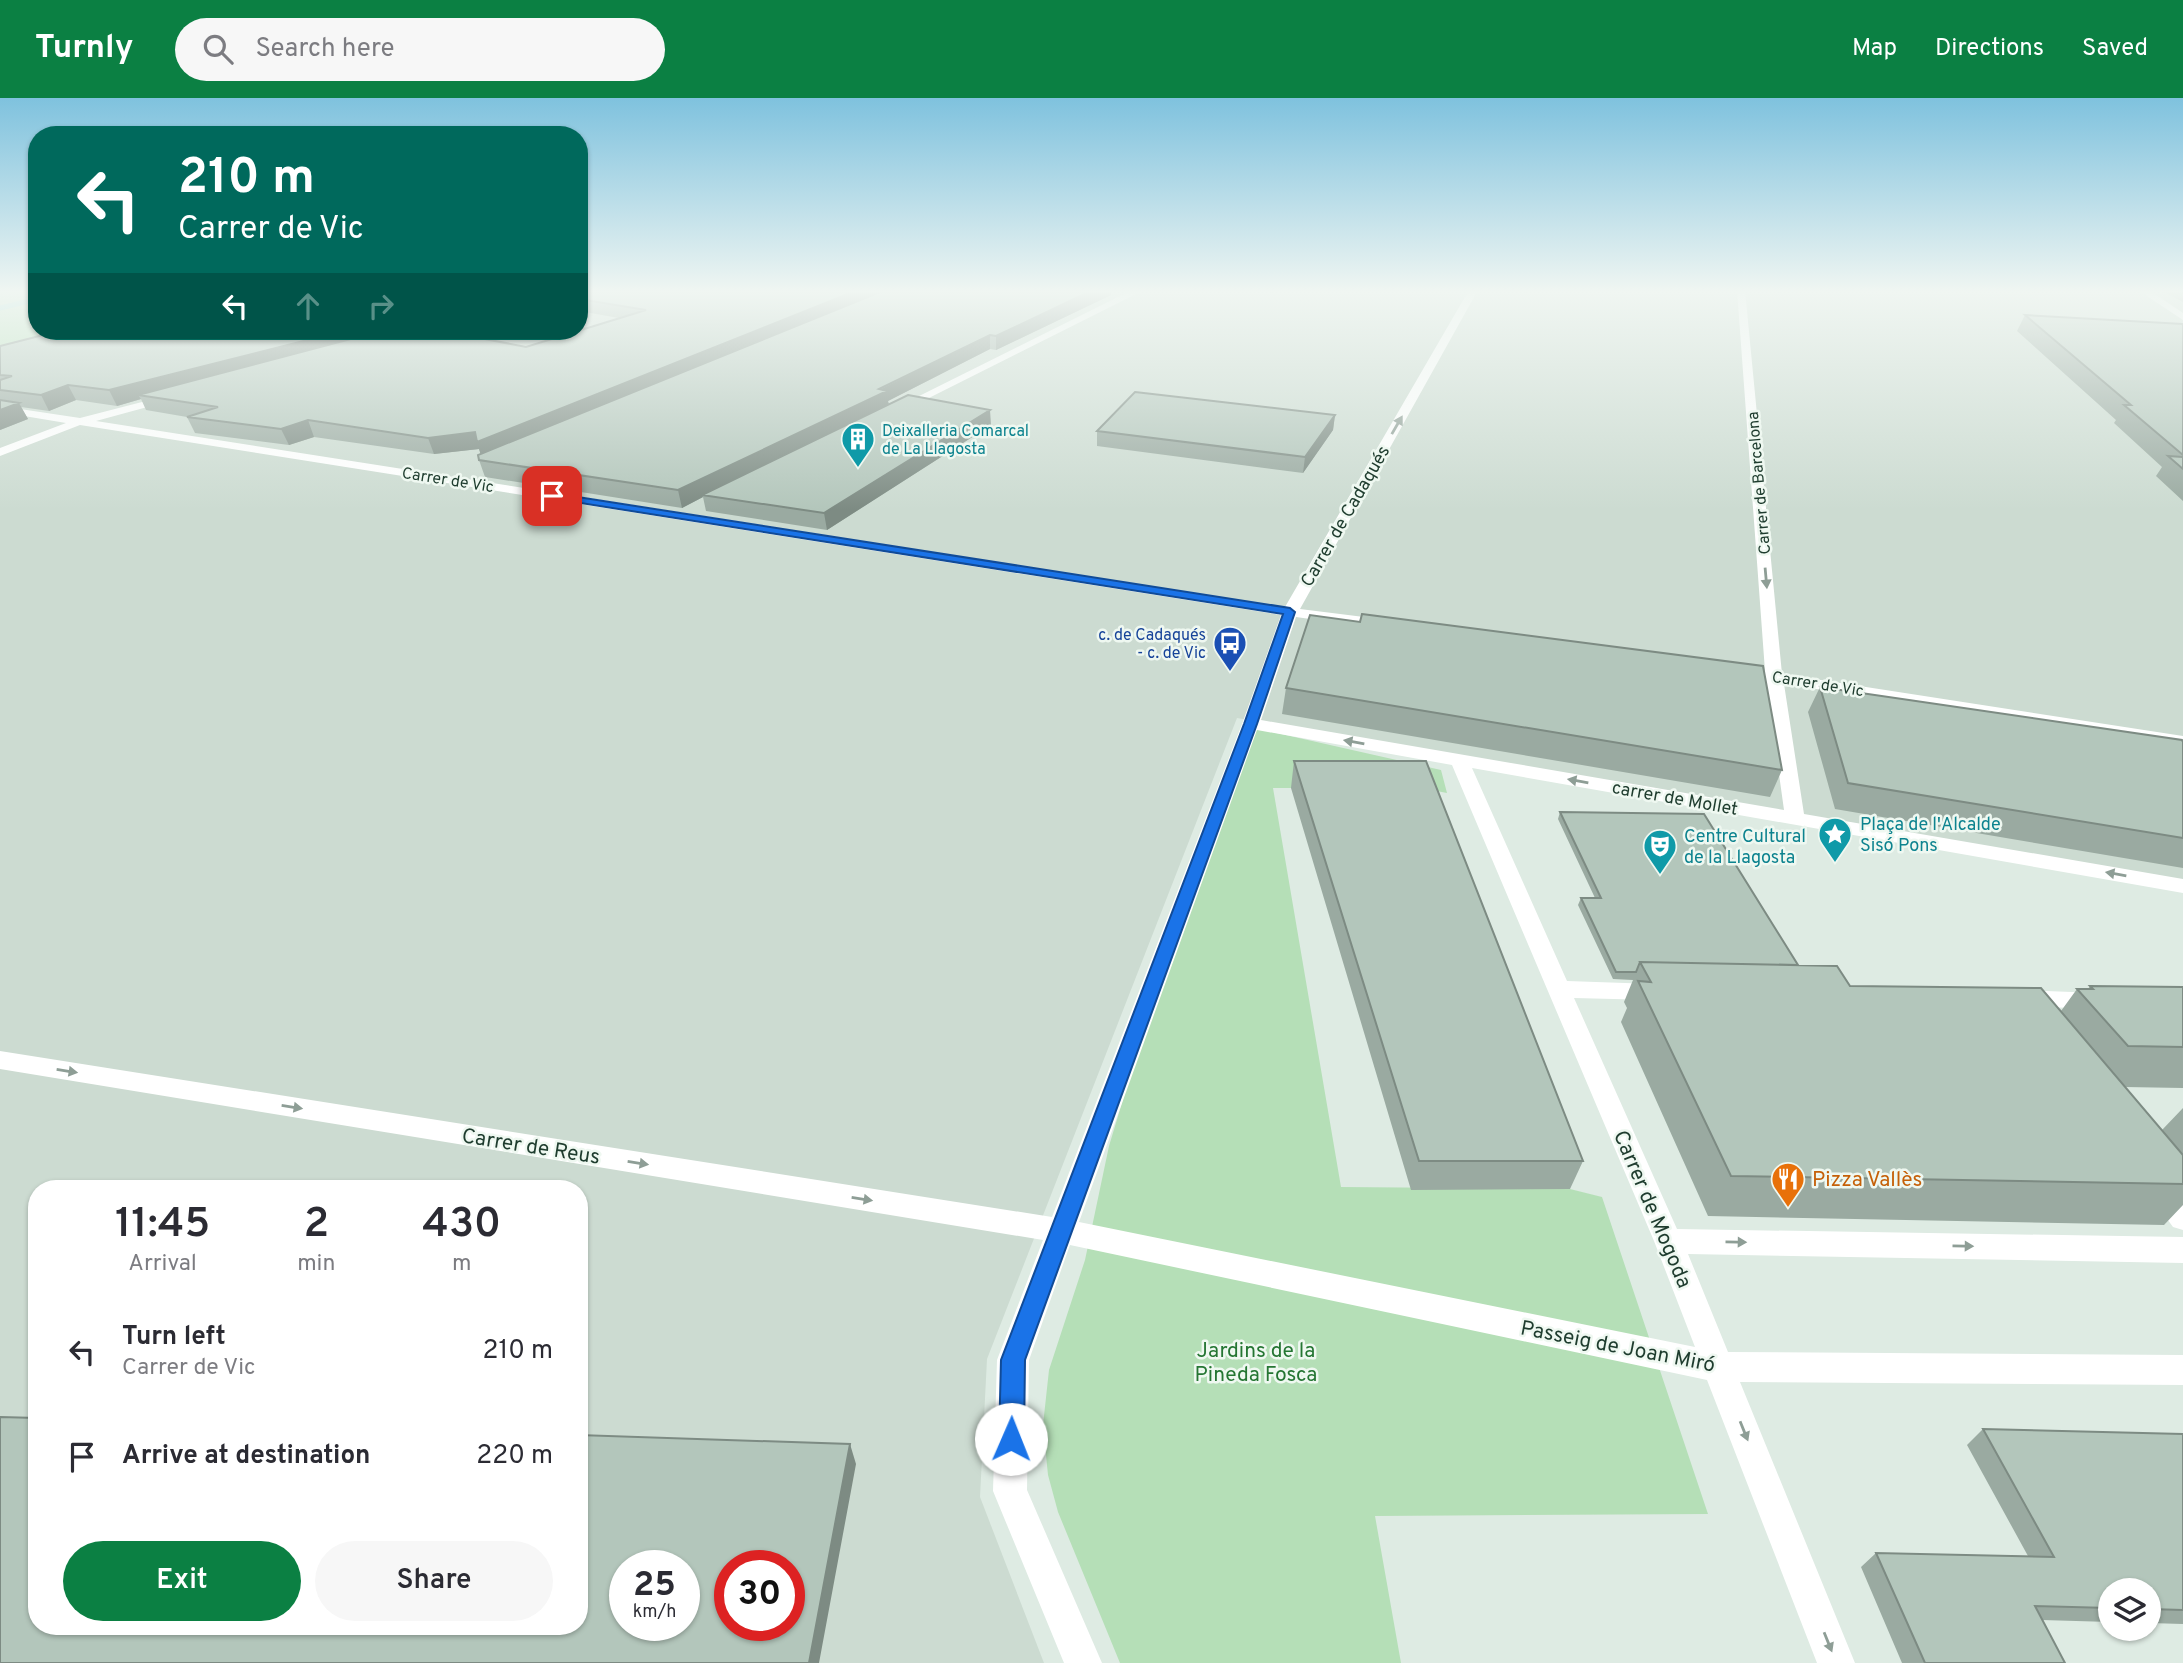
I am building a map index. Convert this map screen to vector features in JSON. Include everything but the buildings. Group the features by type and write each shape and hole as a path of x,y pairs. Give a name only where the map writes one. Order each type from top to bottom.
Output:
{"street":[{"path":"880,419 993,363"},
{"name":"Carrer de Cadaqués","path":"1083,1663 1010,1491 1013,1360 1251,724 1290,612 1432,363"},
{"name":"Carrer de Barcelona","path":"1747,363 1774,676 1795,818"},
{"path":"0,452 78,422 184,394"},
{"name":"Carrer de Vic","path":"0,409 1290,612 1400,627"},
{"path":"448,479 474,469"},
{"path":"681,516 706,504"},
{"name":"Carrer de Vic","path":"1719,669 2183,741"},
{"name":"carrer de Mollet","path":"1251,724 2183,886"},
{"name":"Carrer de Mogoda","path":"1459,760 1668,1241 1836,1663"},
{"path":"1558,989 1675,992"},
{"path":"2021,1020 2004,998 2128,1002"},
{"name":"Carrer de Reus","path":"0,1060 1062,1231"},
{"path":"2140,1166 2183,1218"},
{"name":"Passeig de Joan Miró","path":"1062,1231 1718,1367 2183,1370"},
{"path":"1668,1241 2183,1250"}],"shaded area":[{"path":"0,363 2183,363 2183,889 1237,718 987,1359 980,1497 1044,1663 0,1663"}],"green space":[{"name":"Jardins de la Pineda Fosca","path":"1255,728 1441,770 1447,793 1421,788 1273,788 1341,1187 1570,1189 1602,1197 1708,1514 1375,1516 1401,1663 1120,1663 1058,1512 1048,1475 1043,1425 1049,1370 1085,1260 1109,1146 1135,1060"}],"place":[{"name":"Deixalleria Comarcal de La Llagosta","path":"858,469"},
{"name":"c. de Cadaqués - c. de Vic","path":"1230,673"},
{"name":"Plaça de l'Alcalde Sisó Pons","path":"1835,864"},
{"name":"Centre Cultural de la Llagosta","path":"1660,876"},
{"name":"Pizza Vallès","path":"1788,1209"}],"route":[{"path":"552,496 1290,612 1251,724 1013,1360 1011,1439"}]}
